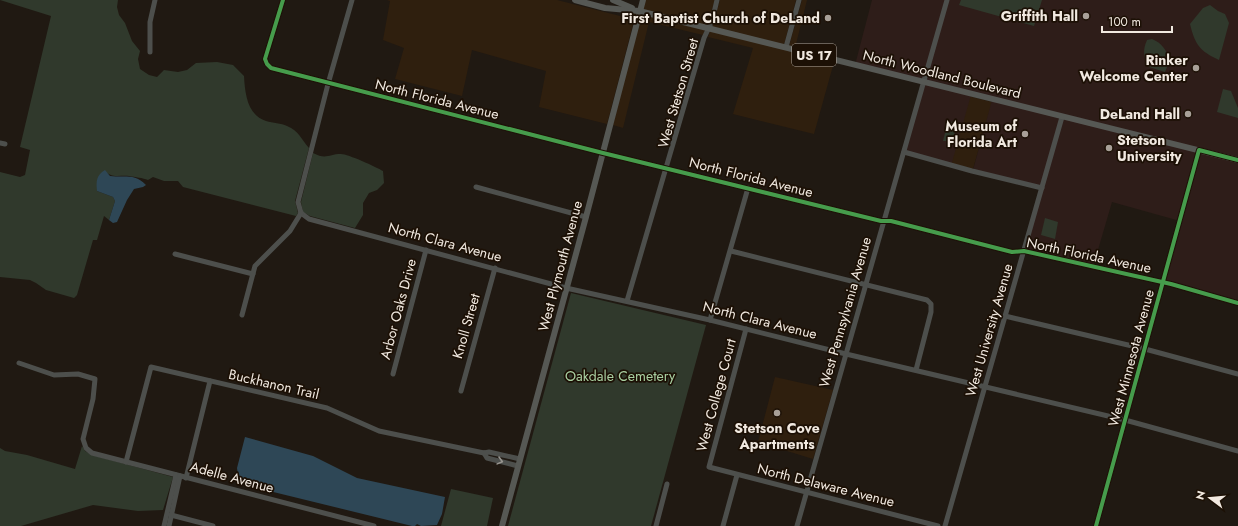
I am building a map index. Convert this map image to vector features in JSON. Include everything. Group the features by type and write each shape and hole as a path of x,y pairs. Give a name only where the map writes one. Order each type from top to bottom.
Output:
{"main road":[{"name":"North Woodland Boulevard","path":"575,0 605,8 640,11"},
{"name":"North Woodland Boulevard","path":"613,0 640,11 1238,160"},
{"name":"West Plymouth Avenue","path":"502,526 643,0"}],"street":[{"path":"150,52 150,22 155,0"},
{"name":"North Florida Avenue","path":"283,0 266,59 267,64 271,68 328,84 748,188 1012,252 1024,251 1171,284 1238,303"},
{"path":"242,315 255,266 290,231 301,213 298,202 328,84 352,0"},
{"name":"West Stetson Street","path":"627,301 704,38 718,0"},
{"path":"786,48 799,0"},
{"name":"West Pennsylvania Avenue","path":"797,526 947,0"},
{"name":"West University Avenue","path":"945,526 1062,117"},
{"name":"West Minnesota Avenue","path":"1096,526 1199,150"},
{"path":"904,152 972,171 1042,188"},
{"path":"476,188 586,217"},
{"path":"710,320 748,188"},
{"name":"North Clara Avenue","path":"301,213 309,219 566,288 710,320 1125,420 1238,451"},
{"name":"Arbor Oaks Drive","path":"393,374 426,250"},
{"path":"731,251 927,300 931,304 931,312 916,370"},
{"path":"175,254 253,274"},
{"name":"Knoll Street","path":"461,391 495,268"},
{"path":"1005,316 1145,349 1238,374"},
{"name":"West College Court","path":"709,467 746,329"},
{"name":"Adelle Avenue","path":"19,363 54,375 78,374 95,379 93,399 83,436 86,448 92,453 374,526"},
{"name":"Buckhanon Trail","path":"126,462 151,367 327,408 378,431 484,454 489,452 520,459"},
{"path":"186,478 210,381"},
{"name":"Buckhanon Trail","path":"484,454 487,458 518,466"},
{"name":"North Delaware Avenue","path":"709,467 807,491 938,526"},
{"path":"723,526 737,475"},
{"path":"169,526 178,476"},
{"path":"164,526 178,476"},
{"path":"656,526 667,484"},
{"path":"171,515 213,526"}],"shaded area":[{"path":"387,0 557,0 632,19 633,13 636,13 607,124 539,107 546,71 472,50 462,96 395,79 404,48 383,40 390,1"},
{"path":"645,0 715,0 707,26 643,10"},
{"path":"720,0 796,0 784,45 712,27"},
{"path":"802,0 807,0 796,44 836,55 835,57 789,46"},
{"name":"Stetson University","path":"872,0 1238,0 1238,303 1163,283 1180,221 1112,202 1093,267 1024,251 1042,188 973,170 992,100 971,95 951,166 904,152 923,82 855,65"},
{"path":"641,14 705,30 703,35 649,22 623,128 613,125"},
{"path":"710,31 834,62 814,134 733,114 753,48 708,37"},
{"path":"926,85 992,102 973,169 907,151"},
{"path":"775,377 833,390 813,459 758,442"}],"green space":[{"path":"0,0 118,0 117,7 119,15 125,23 132,41 140,51 138,59 140,69 149,75 157,77 164,70 178,72 187,70 196,63 217,62 233,65 244,76 248,103 255,114 266,121 282,124 291,128 309,148 295,201 298,213 296,216 183,187 178,181 164,181 153,177 148,180 107,173 97,191 113,197 115,201 109,220 104,216 97,240 93,240 77,295 74,298 46,290 30,280 0,277 0,172 20,177 25,175 30,150 20,147 51,16"},
{"path":"961,0 1042,0 1034,26 959,5"},
{"path":"1210,5 1225,14 1229,23 1219,60 1207,54 1199,46 1196,42 1190,24 1203,8"},
{"path":"1152,39 1163,47 1170,60 1165,72 1149,67 1146,60 1144,54 1145,44 1147,40"},
{"path":"1223,89 1231,91 1238,108 1238,118 1217,112"},
{"path":"952,121 956,128 952,142 950,143 943,141 947,125"},
{"path":"313,153 321,156 337,154 345,155 383,171 384,183 377,190 369,193 363,203 363,215 355,228 310,216 303,212 301,202"},
{"path":"1045,218 1058,222 1055,239 1041,235"},
{"name":"Oakdale Cemetery","path":"571,293 706,325 651,526 508,526"},
{"path":"82,446 85,451 92,455 173,477 163,510 138,511 93,505 21,526 0,526 0,448 5,451 27,455 75,469"},
{"path":"451,489 493,498 487,526 441,526"}],"water":[{"path":"105,170 110,176 134,177 146,185 134,189 117,222 113,223 109,220 115,201 113,197 97,191 97,179"},
{"path":"245,437 313,456 357,478 445,497 442,514 437,525 421,526 417,524 412,526 242,483 238,475 237,468"}],"cycle path":[{"path":"283,0 265,59 271,68 603,153 881,221 891,221 1012,252 1024,251 1171,284 1238,303"},
{"path":"1096,526 1199,150 1238,160"}],"place":[{"name":"Griffith Hall","path":"1086,16"},
{"name":"First Baptist Church of DeLand","path":"828,18"},
{"name":"Rinker Welcome Center","path":"1196,68"},
{"name":"DeLand Hall","path":"1188,114"},
{"name":"Museum of Florida Art","path":"1025,134"},
{"name":"Stetson University","path":"1109,148"},
{"name":"Stetson Cove Apartments","path":"777,413"}]}
